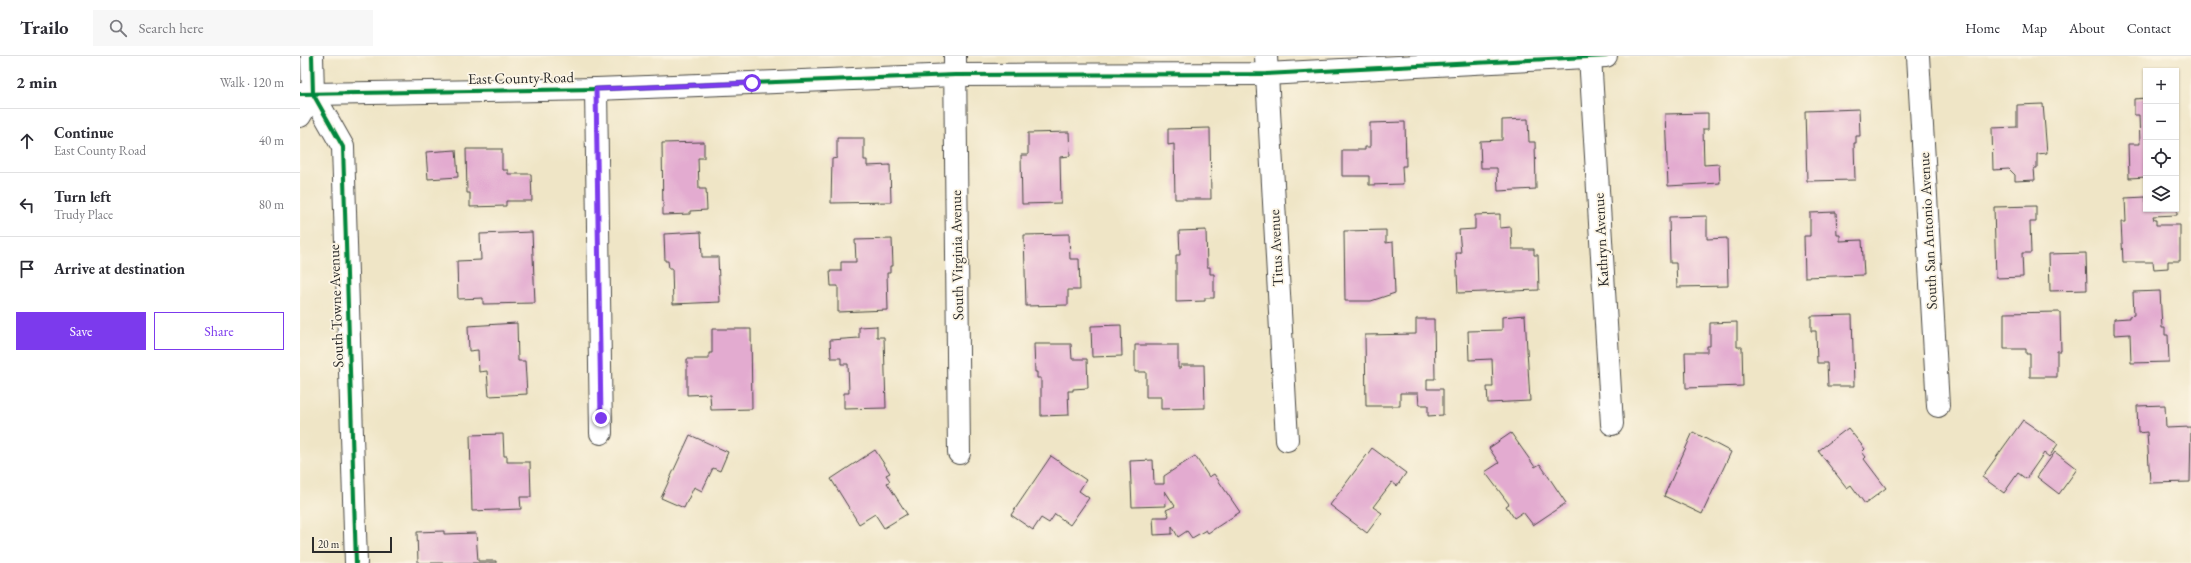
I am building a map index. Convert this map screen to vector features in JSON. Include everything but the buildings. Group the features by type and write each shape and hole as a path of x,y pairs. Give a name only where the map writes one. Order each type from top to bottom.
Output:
{"street":[{"name":"South Towne Avenue","path":"312,56 307,94 343,147 356,563"},
{"name":"Kathryn Avenue","path":"1590,56 1612,424"},
{"name":"East County Road","path":"307,94 596,89 955,65 1266,65 1606,56"},
{"name":"South San Antonio Avenue","path":"1918,56 1938,406"},
{"name":"South Virginia Avenue","path":"955,65 959,453"},
{"name":"Titus Avenue","path":"1266,65 1287,440"},
{"path":"596,89 601,433"},
{"path":"300,116 307,94"}],"cycle path":[{"path":"312,56 313,94 343,147 356,563"},
{"path":"300,94 596,89 955,75 1266,74 1606,56"}],"route":[{"path":"601,418 596,89 752,83"}]}
